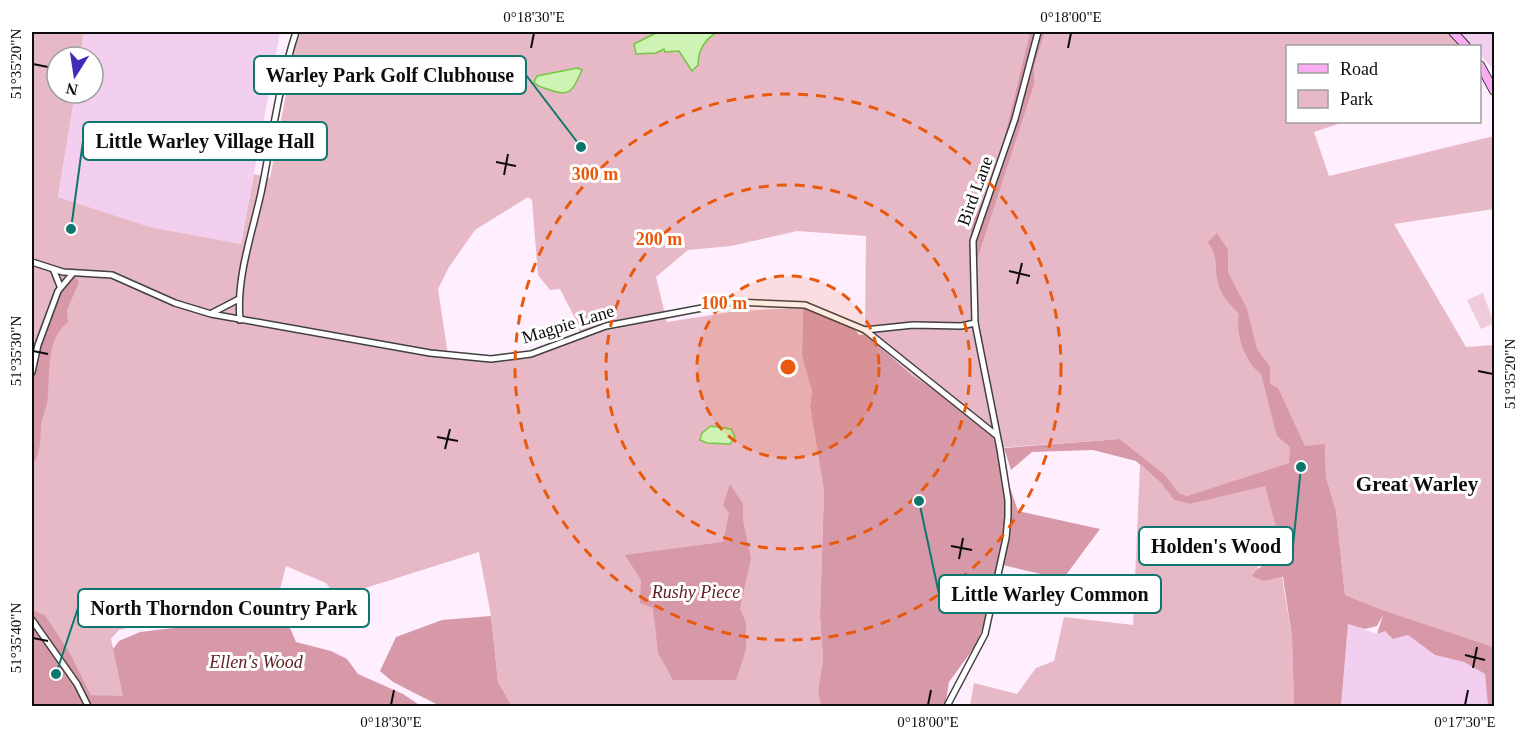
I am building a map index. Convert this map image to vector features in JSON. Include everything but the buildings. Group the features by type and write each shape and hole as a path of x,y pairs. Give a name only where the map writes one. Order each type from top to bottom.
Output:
{"main road":[{"path":"1453,32 1465,45"},
{"path":"1481,68 1494,91"}],"street":[{"path":"240,320 239,299 281,84 296,32"},
{"name":"Bird Lane","path":"947,706 985,634 1006,538 1008,500 975,323 973,241 1015,119 1038,32"},
{"name":"Magpie Lane","path":"32,262 54,271 112,275 175,303 211,314 430,353 491,359 531,354 549,345 606,326 734,302 805,305 865,330 996,435"},
{"path":"54,271 60,286"},
{"path":"32,372 38,345 60,286 73,273"},
{"path":"211,314 239,299"},
{"name":"Magpie Lane","path":"865,330 913,325 961,326 975,323"},
{"path":"32,620 77,684 88,706"}],"shaded area":[{"path":"84,32 280,32 241,244 150,227 58,197 73,105 105,105 105,45 82,45"},
{"path":"658,32 717,32 703,46 698,65 692,71 679,51 665,52 664,49 656,53 636,54 634,44"},
{"path":"1460,32 1494,32 1494,67 1492,68 1481,55 1481,45 1472,45"},
{"path":"577,68 582,70 570,91 555,92 534,82 537,76"},
{"path":"1483,293 1494,323 1481,329 1467,300"},
{"path":"711,426 731,429 735,437 730,444 707,443 700,440 702,433"},
{"path":"1348,623 1377,634 1385,630 1408,635 1435,655 1464,662 1485,674 1488,706 1341,706"}],"green space":[{"path":"32,32 84,32 82,45 45,45 45,105 73,105 58,197 150,227 241,244 254,174 270,178 295,47 301,32 1030,32 996,171 971,225 971,276 1034,85 1034,67 1045,32 1446,32 1457,45 1286,45 1286,123 1341,123 1314,132 1329,176 1494,136 1494,209 1394,224 1466,347 1494,345 1494,647 1385,611 1345,595 1336,511 1326,477 1325,444 1290,463 1187,496 1179,493 1165,475 1120,439 996,448 993,437 914,377 865,330 866,236 797,231 731,246 688,250 656,277 667,322 737,311 803,308 802,356 812,392 810,407 824,491 820,617 823,658 818,692 821,706 512,706 498,682 491,616 479,552 337,597 326,583 286,566 276,605 250,605 211,616 147,623 119,630 111,639 124,697 91,695 70,653 45,615 32,610","holes":["528,197 532,200 538,275 550,290 560,289 578,324 580,335 545,348 516,355 501,357 448,355 438,289 449,267 475,230"]},
{"path":"1030,32 1045,32 1034,67 1034,85 971,278 971,225 996,171"},
{"path":"1217,233 1228,250 1228,272 1247,309 1257,349 1270,367 1270,384 1278,388 1305,446 1325,444 1326,477 1336,511 1345,595 1385,611 1494,647 1494,706 1488,706 1485,674 1464,662 1435,655 1408,635 1393,639 1385,631 1377,634 1383,615 1377,626 1365,629 1348,624 1341,706 1294,706 1292,637 1283,577 1263,581 1252,576 1255,571 1277,558 1285,550 1277,532 1265,486 1190,504 1174,500 1161,483 1136,461 1093,450 1032,452 1011,470 1004,448 1120,439 1165,475 1179,493 1187,496 1289,463 1290,447 1277,436 1261,374 1250,362 1242,347 1238,330 1239,314 1224,297 1218,284 1214,255 1208,242"},
{"path":"73,273 79,282 67,310 68,322 60,330 52,349 47,404 42,422 39,452 32,466 30,403 34,368 52,311"},
{"path":"803,308 825,312 842,325 853,327 859,335 866,334 914,377 960,405 993,437 1018,511 1100,529 1063,579 998,564 988,613 976,645 949,682 945,706 821,706 818,692 823,658 820,617 824,491 810,407 812,392 802,356"},
{"path":"1140,465 1161,483 1174,500 1190,504 1265,485 1277,532 1285,550 1280,558 1257,567 1263,581 1282,577 1292,637 1294,706 970,706 974,683 1017,694 1036,668 1054,661 1064,617 1133,625"},
{"name":"Rushy Piece","path":"730,484 743,504 743,520 751,558 740,608 746,623 746,649 736,680 673,680 658,653 653,608 640,603 641,580 625,555 723,542 729,513 723,505"},
{"name":"Ellen's Wood","path":"32,610 45,615 70,653 91,695 123,696 113,649 119,641 140,632 269,617 287,621 296,642 331,651 347,659 358,674 403,694 421,706 32,706"},
{"path":"491,616 498,682 512,706 440,706 393,682 380,671 396,637 442,620"}],"place":[{"name":"Warley Park Golf Clubhouse","path":"581,147"},
{"name":"Little Warley Village Hall","path":"71,229"},
{"name":"Holden's Wood","path":"1301,467"},
{"name":"Little Warley Common","path":"919,501"},
{"name":"North Thorndon Country Park","path":"56,674"}],"district":[{"name":"Great Warley","path":"1417,484"}]}
